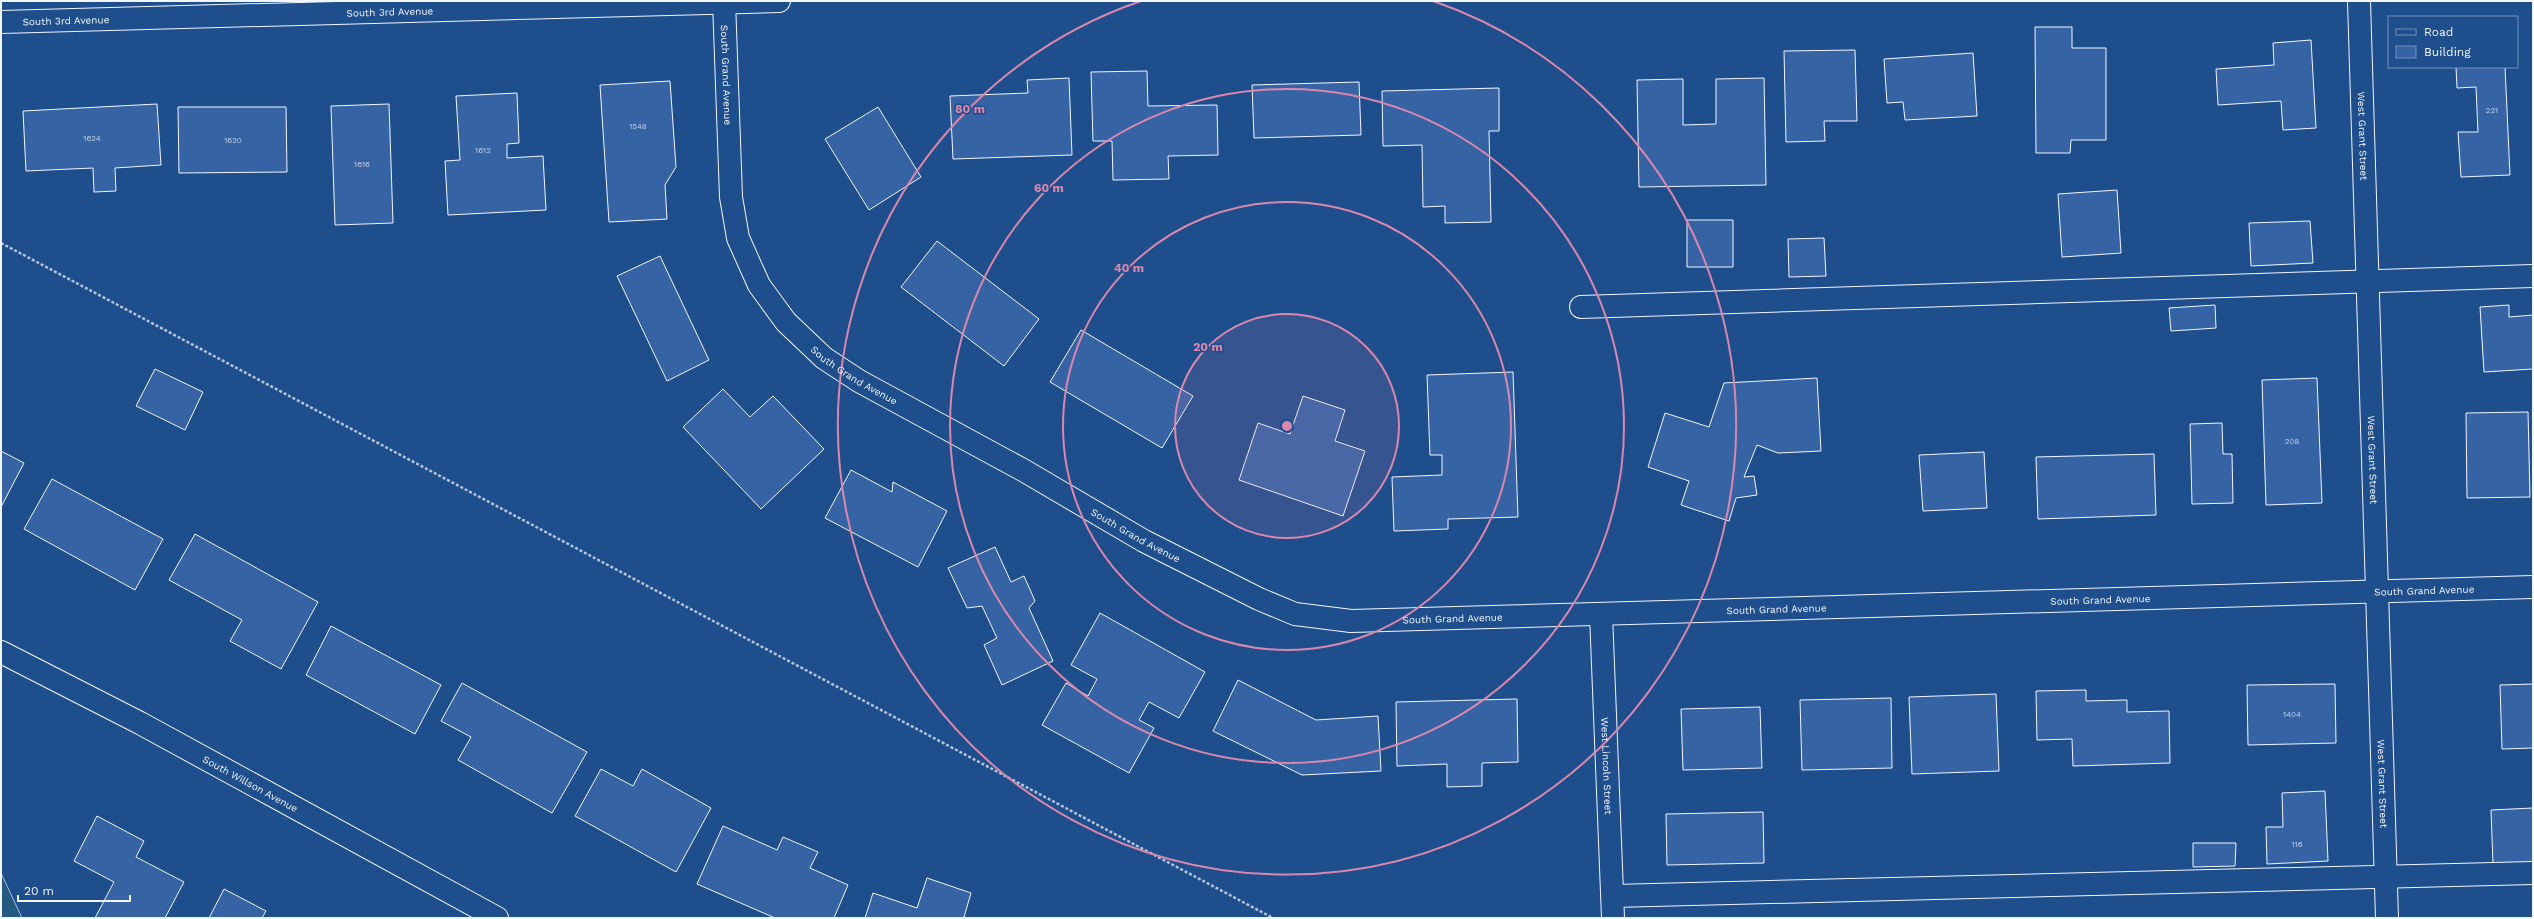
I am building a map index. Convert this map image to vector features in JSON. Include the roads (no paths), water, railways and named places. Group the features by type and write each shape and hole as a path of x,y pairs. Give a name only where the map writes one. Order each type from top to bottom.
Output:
{"street":[{"name":"South 3rd Avenue","path":"1,22 778,1"},
{"name":"West Grant Street","path":"2359,1 2387,918"},
{"name":"South Grand Avenue","path":"724,2 731,197 738,238 759,285 786,322 824,358 859,381 1023,470 1144,541 1259,599 1295,614 1351,621 2377,593 2533,587"},
{"path":"1581,307 2533,276"},
{"name":"West Lincoln Street","path":"1600,614 1613,918"},
{"name":"South Willson Avenue","path":"1,652 140,724 497,918"},
{"path":"1613,896 2386,878 2533,873"}]}
